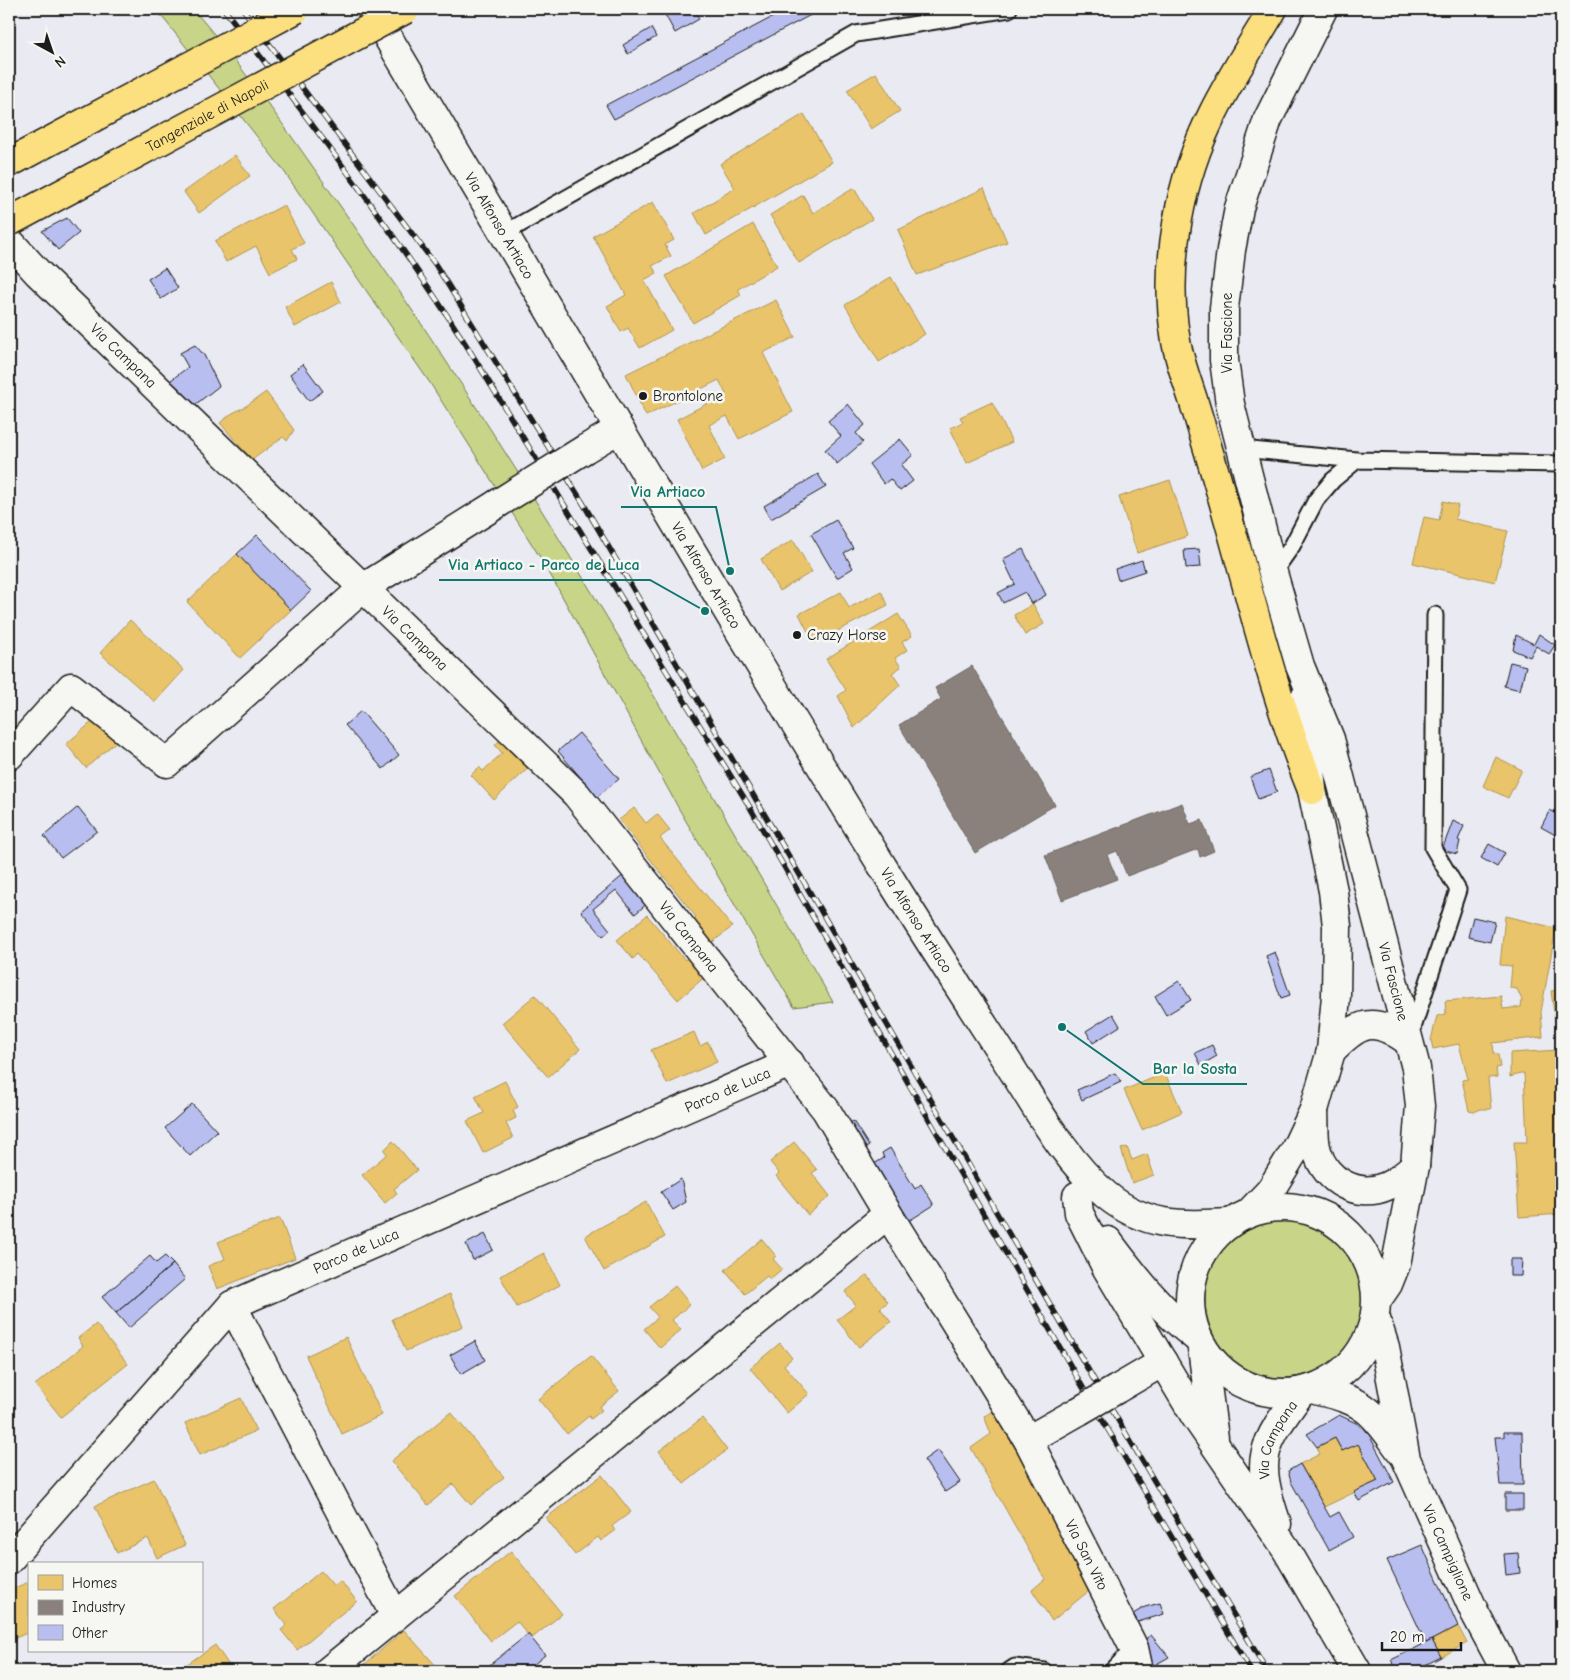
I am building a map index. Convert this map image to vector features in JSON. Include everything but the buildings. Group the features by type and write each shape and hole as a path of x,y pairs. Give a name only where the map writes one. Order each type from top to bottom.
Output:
{"highway":[{"path":"9,163 296,9"},
{"name":"Tangenziale di Napoli","path":"9,222 406,9"},
{"path":"1273,9 1213,114 1191,172 1177,228 1172,282 1173,314 1179,355 1217,477 1270,667 1296,751 1312,790"}],"street":[{"name":"Via Alfonso Artiaco","path":"371,9 796,728 1037,1108"},
{"name":"Via Fascione","path":"1307,1390 1330,1380 1347,1368 1360,1353 1370,1336 1376,1308 1396,1264 1415,1166 1420,1106 1416,1068 1330,739 1300,666 1273,573 1230,404 1224,360 1224,308 1231,250 1239,208 1268,119 1323,9"},
{"name":"Via Campana","path":"9,242 38,273 576,794 826,1110 888,1214"},
{"path":"9,756 71,687 167,763 363,588 619,429"},
{"name":"Via Fascione","path":"1200,1343 1191,1318 1189,1296 1193,1275 1201,1255 1213,1238 1240,1218 1270,1191 1283,1171 1314,1110 1331,1051 1336,996 1337,926 1333,892 1312,790 1300,666"},
{"path":"1331,1051 1350,1031 1372,1024 1384,1026 1408,1041"},
{"name":"Parco de Luca","path":"9,1560 232,1305 790,1063"},
{"path":"1037,1108 1077,1196 1098,1228 1139,1281 1181,1326 1200,1343 1216,1366 1235,1380 1249,1386 1278,1393 1307,1390"},
{"name":"Via Campiglione","path":"1037,1108 1078,1164 1103,1192 1126,1210 1154,1221 1176,1225 1240,1218 1272,1207 1295,1207 1317,1212 1337,1222 1354,1238 1366,1256 1374,1278 1376,1308 1406,1459 1475,1613 1506,1671"},
{"path":"1314,1110 1316,1150 1323,1166 1334,1179 1342,1184 1350,1188 1367,1190 1385,1187 1401,1179 1415,1166"},
{"name":"Via Campana","path":"1077,1196 1079,1213 1089,1236 1163,1362 1216,1449 1286,1549 1357,1671"},
{"path":"328,1671 888,1214"},
{"name":"Via San Vito","path":"888,1214 1028,1440 1137,1660"},
{"path":"232,1305 395,1616"},
{"path":"1200,1343 1216,1449"},
{"path":"1028,1440 1163,1362"},
{"name":"Via Campana","path":"1286,1549 1271,1508 1263,1468 1265,1450 1274,1431 1307,1390"},
{"name":"Via Campiglione","path":"1307,1390 1346,1399 1363,1407 1372,1415 1406,1459"}],"lane":[{"path":"503,234 856,34 1009,9"},
{"path":"1241,449 1357,460 1561,464"},
{"path":"1273,573 1292,546 1316,500 1333,480 1357,460"},
{"path":"1408,1041 1458,890 1433,848 1435,615"},
{"path":"1112,1671 1137,1660"},
{"path":"1010,1671 1015,1667 1044,1671"}],"green space":[{"path":"156,9 193,9 239,65 282,123 429,335 490,428 607,617 833,1002 794,1007 679,809 545,565 430,383 281,167"},
{"path":"1284,1220 1314,1226 1340,1243 1357,1269 1363,1299 1357,1329 1340,1355 1314,1372 1284,1378 1254,1372 1228,1355 1211,1329 1205,1299 1211,1269 1228,1243 1254,1226"}],"railway":[{"path":"224,9 318,132 378,215 465,343 748,804 1081,1384 1251,1671"},
{"path":"243,9 435,264 583,503 1093,1378 1267,1671"}],"place":[{"name":"Brontolone","path":"643,396"},
{"name":"Via Artiaco","path":"730,571"},
{"name":"Via Artiaco - Parco de Luca","path":"705,611"},
{"name":"Crazy Horse","path":"797,635"},
{"name":"Bar la Sosta","path":"1062,1027"}]}
